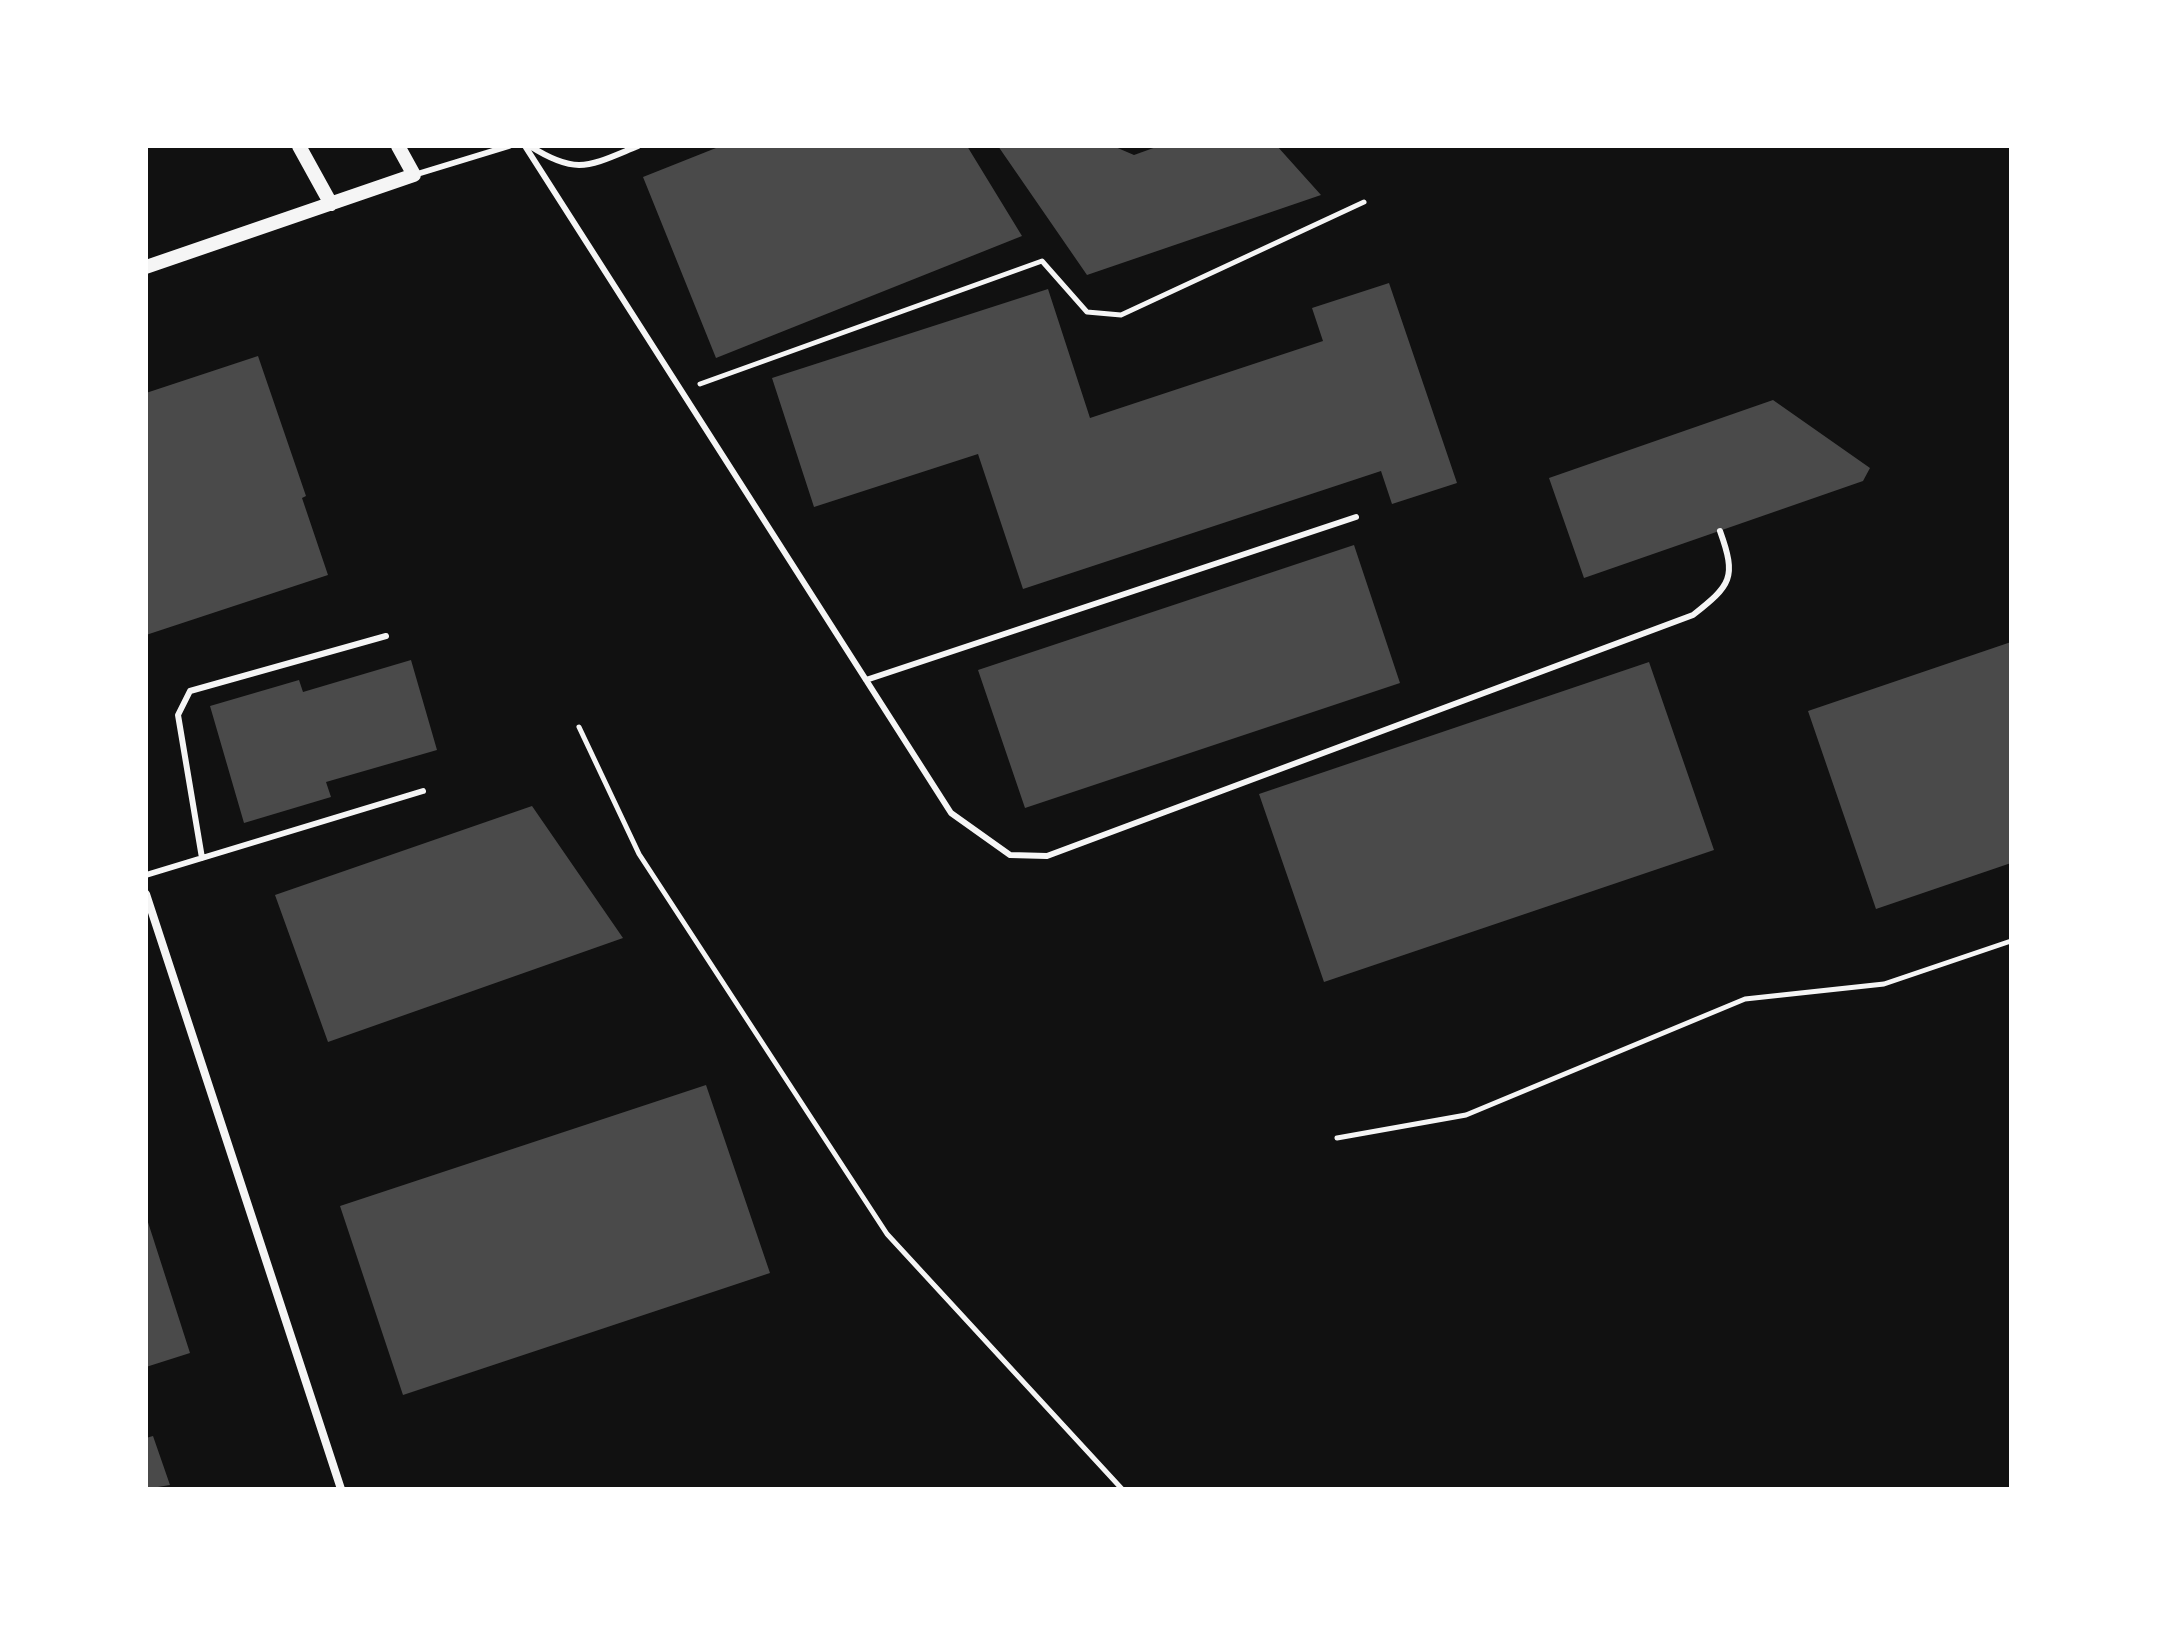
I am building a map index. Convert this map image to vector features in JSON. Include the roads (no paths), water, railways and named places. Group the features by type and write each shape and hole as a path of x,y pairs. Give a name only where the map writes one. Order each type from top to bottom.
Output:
{"street":[{"path":"299,146 331,204"},
{"path":"146,267 414,175 398,146"},
{"path":"146,894 341,1489"}],"lane":[{"path":"414,175 509,146"},
{"path":"527,146 559,164 593,164 638,146"},
{"path":"527,146 951,813 1010,855 1047,856 1693,615 1724,590 1731,561 1720,531"},
{"path":"866,680 1356,517"},
{"path":"202,858 178,715 190,691 386,636"},
{"path":"146,875 423,791"}]}
